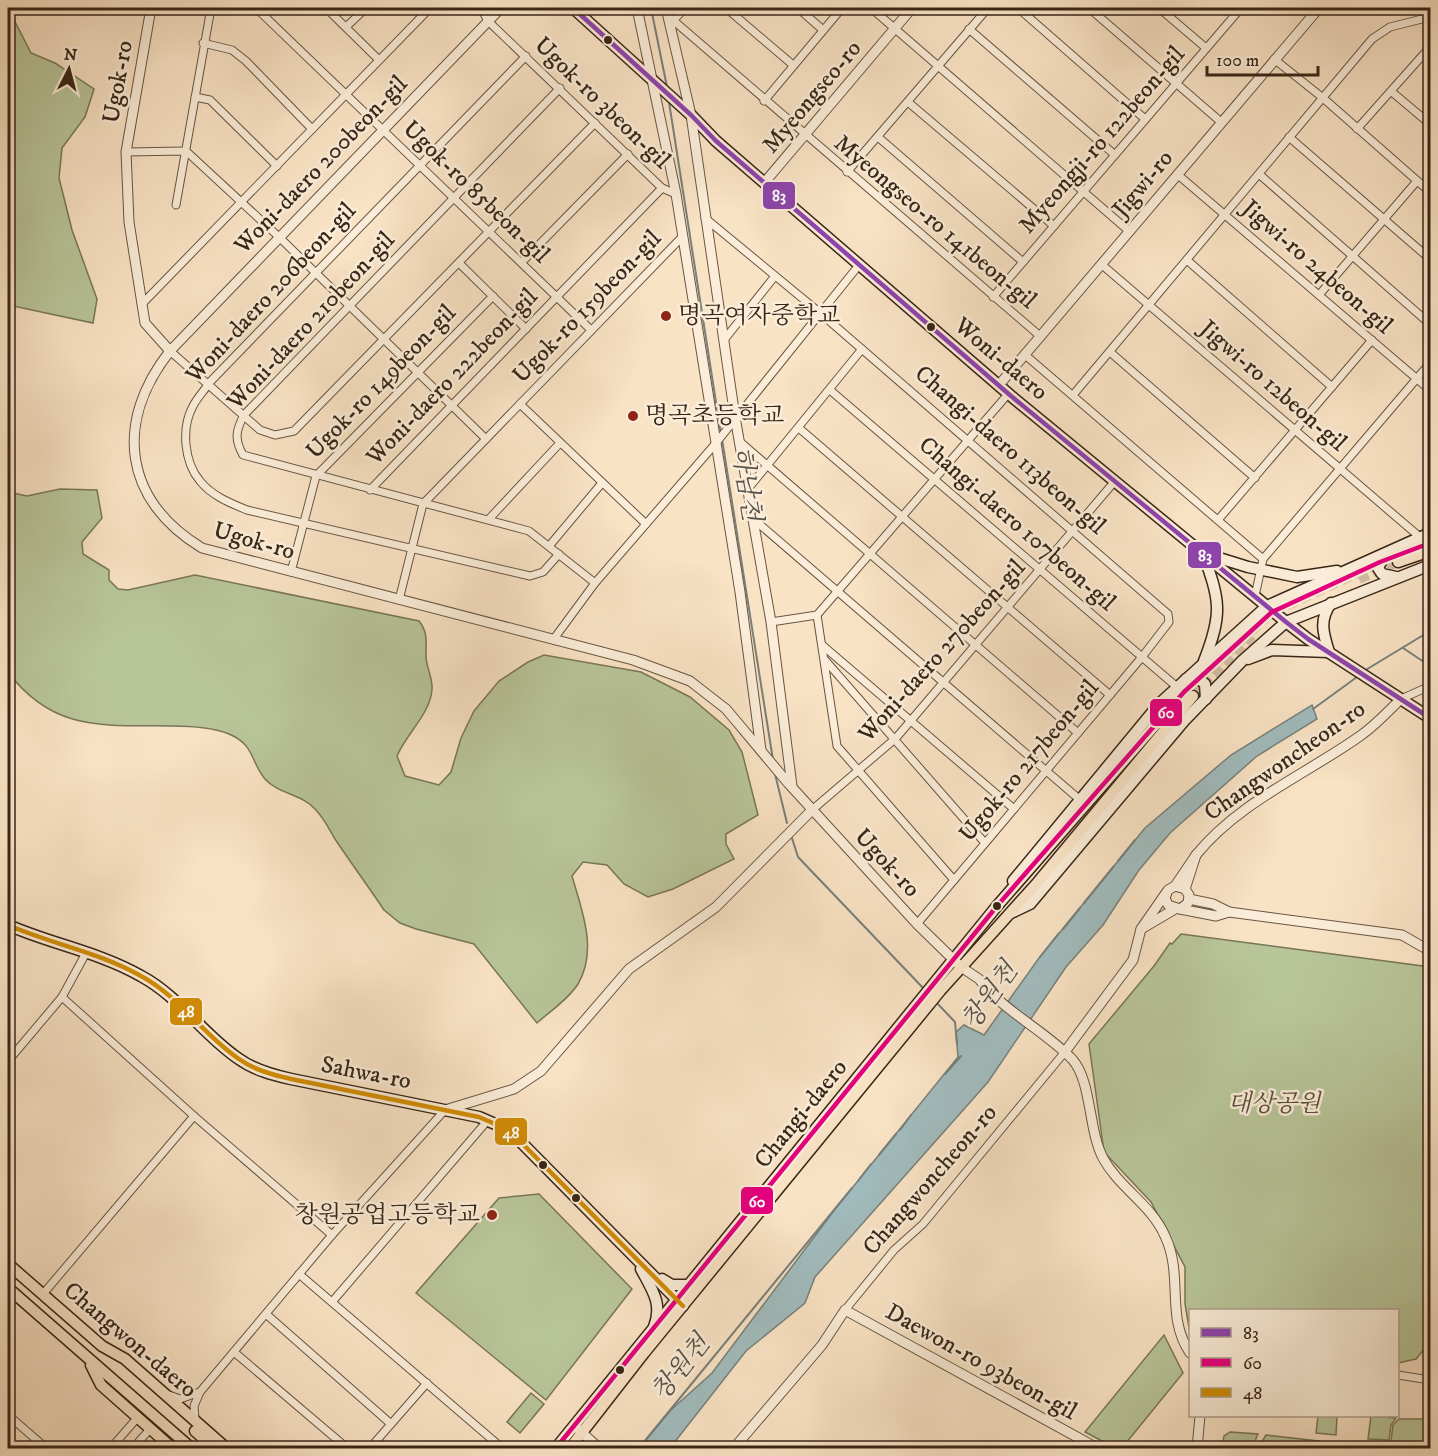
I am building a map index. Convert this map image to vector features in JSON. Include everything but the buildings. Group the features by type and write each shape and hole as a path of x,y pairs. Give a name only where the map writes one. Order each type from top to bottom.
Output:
{"main road":[{"name":"Woni-daero","path":"573,8 657,86 689,112 716,141 999,385 1286,622 1401,699"},
{"path":"957,963 1011,913 1185,692 1186,680 1267,606 1385,553 1427,538"},
{"path":"1427,538 1398,558 1431,551"},
{"path":"1203,664 1217,629 1218,596 1203,553 1262,564 1297,577 1351,569"},
{"path":"1385,553 1378,568 1382,574 1398,577"},
{"path":"1011,913 1030,904 1093,827 1206,699 1242,661 1286,622 1332,601 1431,565"},
{"path":"1242,661 1272,650 1331,654 1322,631 1323,615 1332,601"},
{"path":"1186,680 1198,678 1205,684 1206,699"},
{"path":"924,1002 957,963 1006,890 1078,799 1160,703 1185,692"},
{"path":"997,906 1185,692"},
{"path":"1401,699 1431,718"},
{"name":"Sahwa-ro","path":"8,925 115,962 161,988 230,1052 255,1068 291,1079 488,1120 509,1131 680,1303"},
{"name":"Changi-daero","path":"570,1449 578,1430 654,1328 680,1303 688,1285 924,1002"},
{"name":"Changi-daero","path":"556,1449 578,1430 924,1002"},
{"path":"635,1258 665,1283 688,1285"},
{"path":"635,1258 658,1300 659,1309 654,1328"},
{"name":"Changwon-daero","path":"8,1264 102,1346 125,1359 225,1449"},
{"name":"Changwon-daero","path":"8,1288 191,1449"},
{"path":"102,1346 214,1449"},
{"path":"88,1359 100,1385 172,1449"}],"street":[{"name":"Ugok-ro","path":"151,8 126,152 129,222 145,323 170,351 151,375 135,413 135,455 142,482 157,511 179,534 202,548 633,660 690,681 726,709 812,810 917,924 957,963 1064,1053 1081,1072 1095,1138 1102,1156 1112,1173 1155,1218 1168,1242 1174,1260 1178,1329 1189,1349"},
{"path":"176,205 211,8"},
{"name":"Ugok-ro 85beon-gil","path":"257,8 456,197 591,330"},
{"path":"326,8 378,59"},
{"path":"346,27 366,8"},
{"path":"142,304 429,8"},
{"name":"Ugok-ro 3beon-gil","path":"481,8 488,21 662,188 676,194"},
{"name":"Woni-daero 200beon-gil","path":"170,351 501,8"},
{"path":"637,8 657,86 676,194 717,440 763,754"},
{"path":"666,8 689,112 724,340 733,419 739,441 771,622 790,785"},
{"path":"671,23 685,8"},
{"path":"726,8 793,65"},
{"path":"798,8 824,30"},
{"path":"764,101 842,8"},
{"path":"872,8 1129,231"},
{"name":"Myeongseo-ro","path":"764,183 912,8"},
{"path":"847,172 988,8"},
{"path":"1018,8 1145,119"},
{"path":"1089,8 1221,122"},
{"path":"1159,8 1206,48"},
{"path":"1227,8 1235,14"},
{"name":"Myeongji-ro 122beon-gil","path":"993,297 1241,8"},
{"path":"1303,8 1315,11"},
{"name":"Jigwi-ro","path":"999,385 1315,11"},
{"path":"1073,395 1188,261 1225,213 1372,39 1390,27 1431,17"},
{"name":"Myeongseo-ro 141beon-gil","path":"671,23 1040,336"},
{"path":"969,29 1114,155"},
{"path":"203,43 232,50 246,61 312,129"},
{"path":"1357,129 1431,47"},
{"name":"Woni-daero 206beon-gil","path":"526,56 209,383 192,407 185,432 189,460 200,481 223,500 247,510 530,576 543,572 559,554"},
{"path":"1274,59 1323,98 1431,192"},
{"name":"Woni-daero 210beon-gil","path":"560,88 244,415 236,429 237,444 243,455 529,531 550,545 595,583"},
{"path":"1392,92 1431,124"},
{"path":"195,97 210,100 277,166"},
{"path":"908,102 1054,226"},
{"path":"170,351 260,430 275,435 294,431 595,123"},
{"path":"878,137 1023,262"},
{"path":"1289,138 1431,259"},
{"path":"126,152 186,151 279,237 486,439"},
{"path":"522,262 628,154"},
{"name":"Jigwi-ro 24beon-gil","path":"1177,174 1431,390"},
{"path":"1259,174 1431,324"},
{"path":"1319,295 1417,181"},
{"name":"Woni-daero 222beon-gil","path":"370,490 662,188"},
{"name":"Changi-daero 113beon-gil","path":"705,218 819,312 968,442 1074,530 1168,614 1169,622"},
{"name":"Ugok-ro 159beon-gil","path":"399,600 423,504 682,237"},
{"path":"1188,261 1332,387"},
{"path":"459,263 526,329"},
{"path":"459,263 526,329"},
{"name":"Jigwi-ro 12beon-gil","path":"1101,264 1340,470 1427,538"},
{"path":"553,640 595,583 717,440 859,265"},
{"path":"724,340 776,276"},
{"name":"Ugok-ro 149beon-gil","path":"291,572 316,476 493,296"},
{"path":"1218,520 1372,340"},
{"path":"747,490 800,429 862,349"},
{"path":"1110,352 1255,478"},
{"path":"1024,354 1218,520 1262,564"},
{"path":"1255,596 1262,564 1416,378 1431,363"},
{"name":"Changi-daero 107beon-gil","path":"831,390 1185,692"},
{"path":"771,622 818,615 1009,393"},
{"name":"Ugok-ro 159beon-gil","path":"520,404 645,524"},
{"path":"800,429 1110,695"},
{"path":"739,441 1078,733"},
{"path":"489,519 560,443"},
{"name":"Woni-daero 270beon-gil","path":"812,810 896,738 1115,481"},
{"path":"550,545 602,483"},
{"path":"751,517 1078,799"},
{"path":"818,615 837,746 954,880"},
{"name":"Ugok-ro 217beon-gil","path":"917,924 1169,622"},
{"path":"822,645 1014,809"},
{"path":"824,659 896,738 985,843"},
{"name":"Changwoncheon-ro","path":"1175,886 1196,855 1230,822 1275,789 1362,735 1401,699 1431,686"},
{"path":"198,1424 193,1414 201,1392 332,1235 446,1110 514,1089 541,1071 629,969 716,907 812,810"},
{"path":"1141,929 1186,906 1189,899 1185,889 1196,855"},
{"path":"1141,929 1166,893 1175,886 1185,889"},
{"path":"1166,893 1166,902 1177,909 1216,916 1229,912"},
{"path":"1189,899 1213,904 1229,912 1402,935 1431,951"},
{"name":"Changwoncheon-ro","path":"734,1449 822,1345 845,1310 894,1250 923,1224 1064,1053 1133,960 1141,929"},
{"path":"8,1061 62,997 86,953"},
{"path":"62,997 194,1116 332,1235"},
{"path":"43,1294 194,1116"},
{"path":"332,1302 488,1120"},
{"path":"299,1274 502,1449"},
{"name":"Daewon-ro 93beon-gil","path":"845,1310 1098,1449"},
{"path":"266,1314 391,1424"},
{"path":"234,1352 347,1449"},
{"path":"1399,1376 1431,1380"},
{"path":"370,1449 427,1383"},
{"path":"164,1394 180,1399 201,1392"},
{"path":"8,1415 46,1449"},
{"path":"111,1449 138,1417"},
{"path":"1197,1449 1200,1417"},
{"path":"133,1449 151,1428"},
{"path":"578,1430 597,1446"}],"green space":[{"path":"8,8 31,53 55,63 94,89 85,117 62,148 59,178 72,230 97,299 93,323 8,305"},
{"path":"60,489 97,490 102,518 82,542 83,554 109,570 109,580 118,589 128,590 195,575 419,621 425,633 426,660 432,689 431,698 423,715 397,756 405,776 439,785 451,772 461,738 474,711 499,681 528,662 544,655 641,672 690,697 729,730 742,752 758,815 726,834 726,844 734,859 673,889 648,897 624,884 607,865 583,862 572,876 584,917 588,944 584,971 578,984 569,995 537,1023 474,944 400,923 384,910 318,812 304,800 270,784 260,772 248,748 237,738 201,727 123,726 81,721 43,706 25,692 8,672 8,492 27,496"},
{"name":"대상공원","path":"1181,934 1430,967 1430,1342 1416,1359 1399,1363 1399,1309 1189,1309 1189,1328 1185,1304 1185,1267 1151,1202 1104,1152 1089,1044 1154,966 1170,943 1172,944"},
{"path":"539,1194 632,1289 546,1400 416,1293 499,1198"},
{"path":"1164,1335 1183,1373 1122,1448 1115,1448 1085,1432"},
{"path":"531,1393 544,1404 520,1433 507,1422"},
{"path":"1318,1417 1337,1417 1336,1435 1316,1433"},
{"path":"1371,1417 1396,1418 1391,1425 1389,1440 1368,1439"},
{"path":"1399,1419 1430,1419 1430,1445 1391,1441 1393,1425"},
{"path":"1230,1432 1258,1434 1252,1448 1222,1448 1224,1436"},
{"path":"1266,1435 1319,1441 1324,1448 1258,1448"}],"water":[{"path":"1312,705 1317,719 1257,756 1170,833 1139,870 1103,925 1066,967 988,1082 815,1277 805,1303 746,1351 670,1448 639,1448 671,1410 712,1373 836,1208 958,1057 956,1032 964,1025 984,1035 1039,958 1145,828 1231,755"}],"waterway":[{"name":"하남천","path":"651,8 667,87"},
{"name":"하남천","path":"669,102 721,434"},
{"name":"하남천","path":"722,439 773,760"},
{"name":"창원천","path":"1364,671 1430,631"},
{"path":"1403,648 1430,666"},
{"name":"창원천","path":"1313,709 1357,677"},
{"name":"하남천","path":"775,774 787,823"},
{"path":"791,835 798,857 925,990"},
{"name":"창원천","path":"1118,861 1135,840"},
{"name":"창원천","path":"1084,903 1114,866"},
{"name":"창원천","path":"1063,929 1080,908"},
{"name":"창원천","path":"1040,957 1059,933"},
{"path":"935,1001 955,1022 957,1044"},
{"name":"창원천","path":"945,1074 961,1056"},
{"name":"창원천","path":"900,1130 911,1115"},
{"name":"창원천","path":"879,1155 896,1134"},
{"name":"창원천","path":"858,1181 871,1164"},
{"name":"창원천","path":"639,1448 852,1188"}],"tunnel":[{"path":"1184,692 1272,612 1397,555"},
{"path":"1359,579 1398,562"},
{"path":"1193,696 1252,636"}],"transit line":[{"name":"83","path":"573,8 691,115 716,141 1011,396 1308,639 1430,718"},
{"name":"60","path":"556,1448 997,906 1184,692 1272,612 1380,562 1430,543"},
{"name":"48","path":"8,925 92,954 141,976 168,994 226,1049 257,1069 291,1079 479,1117 509,1130 683,1306"}],"place":[{"name":"명곡여자중학교","path":"666,316"},
{"name":"명곡초등학교","path":"633,416"},
{"name":"창원공업고등학교","path":"492,1215"}]}
